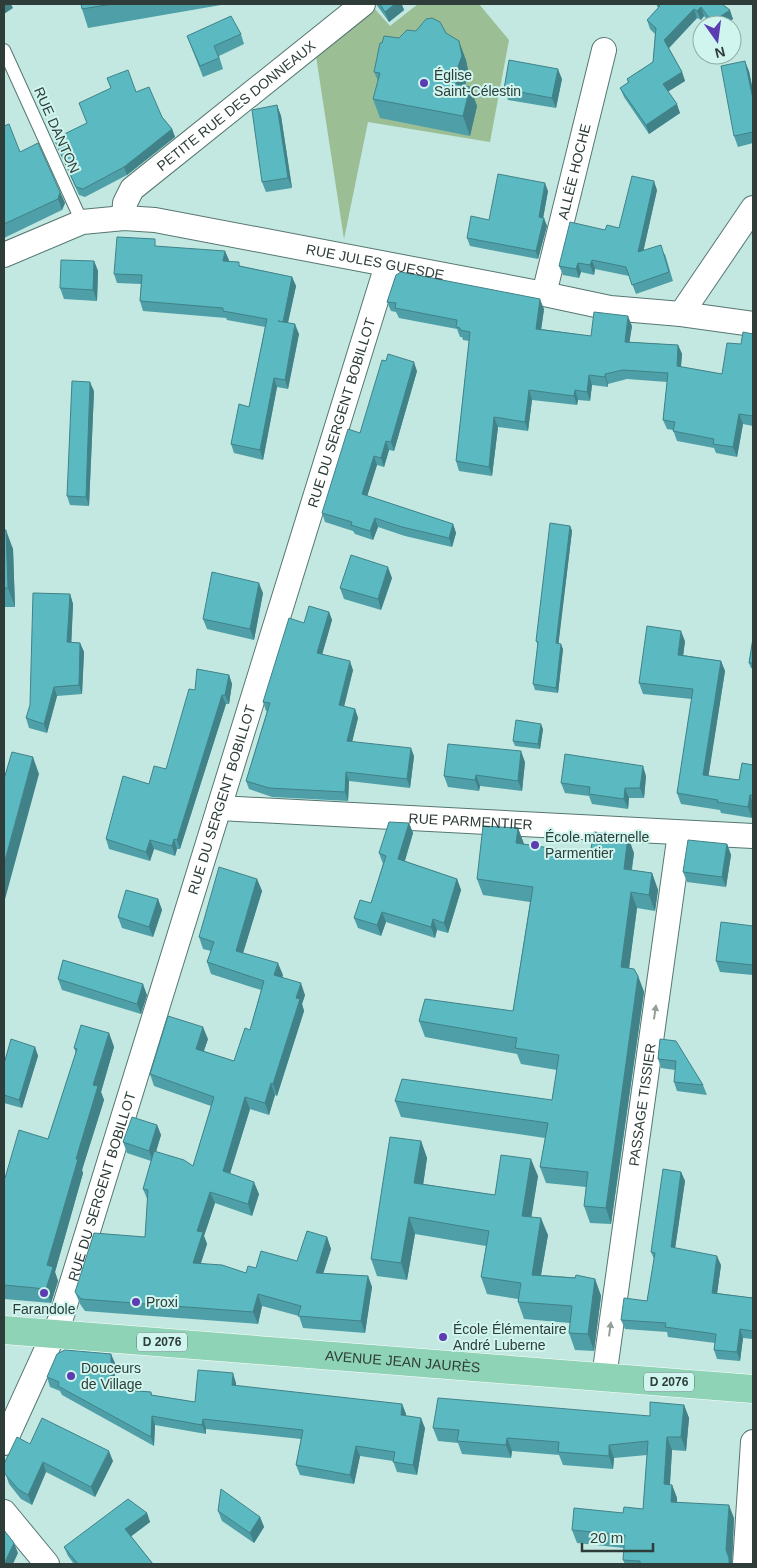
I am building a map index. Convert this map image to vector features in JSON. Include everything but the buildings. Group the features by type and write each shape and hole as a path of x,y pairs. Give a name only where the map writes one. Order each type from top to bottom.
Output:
{"main road":[{"name":"D 2076","path":"4,1330 53,1334"},
{"name":"AVENUE JEAN JAURÈS","path":"53,1334 753,1389"}],"street":[{"name":"PETITE RUE DES DONNEAUX","path":"124,218 125,203 132,188 363,4"},
{"name":"ALLÉE HOCHE","path":"544,294 604,50"},
{"path":"680,314 753,208"},
{"name":"RUE JULES GUESDE","path":"4,255 82,222 124,218 155,220 610,308 680,314 753,324"},
{"name":"RUE DU SERGENT BOBILLOT","path":"4,1443 60,1318 387,265"},
{"name":"RUE PARMENTIER","path":"219,808 753,836"},
{"name":"PASSAGE TISSIER","path":"604,1377 680,833"},
{"path":"745,1564 753,1442"},
{"path":"4,1512 47,1564"}],"lane":[{"name":"RUE DANTON","path":"4,50 82,222"}],"green space":[{"path":"418,4 479,4 509,40 490,142 368,122 344,239 316,56 375,9 390,26"}],"place":[{"name":"Église Saint-Célestin","path":"424,83"},
{"name":"École maternelle Parmentier","path":"535,845"},
{"name":"Farandole","path":"44,1293"},
{"name":"Proxi","path":"136,1302"},
{"name":"École Élémentaire André Luberne","path":"443,1337"},
{"name":"Douceurs de Village","path":"71,1376"}]}
